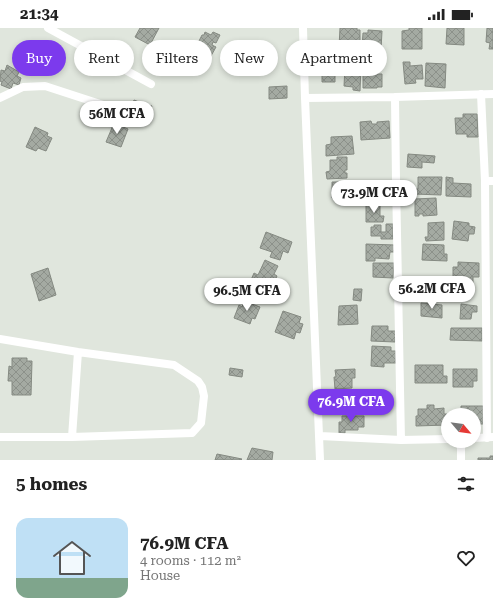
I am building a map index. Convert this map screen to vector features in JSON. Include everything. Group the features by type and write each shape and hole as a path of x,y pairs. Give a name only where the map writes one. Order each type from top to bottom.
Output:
{"street":[{"path":"48,28 151,84"},
{"path":"303,28 320,460"},
{"path":"0,98 23,88 44,86 131,114"},
{"path":"481,94 489,181 490,438"},
{"path":"305,98 493,94"},
{"path":"395,97 401,440"},
{"path":"0,339 78,352 174,365 198,380 204,396 201,423 192,433 72,437 0,437"},
{"path":"72,437 78,352"},
{"path":"320,436 401,440 441,439"},
{"path":"461,448 461,460"}],"building":[{"path":"140,28 159,28 153,40 142,41 135,37"},
{"path":"340,28 357,28 357,30 360,30 360,40 339,40"},
{"path":"409,28 422,28 422,49 402,49 402,31 409,30"},
{"path":"447,28 464,28 464,45 446,44"},
{"path":"487,28 493,28 493,49 489,49 490,43 486,42"},
{"path":"368,30 382,31 382,40 363,40 363,33 368,33"},
{"path":"205,32 211,35 213,32 220,35 216,43 213,42 212,45 212,40 200,40 202,35 204,35"},
{"path":"212,45 216,47 212,54"},
{"path":"403,62 410,62 410,66 422,65 423,79 415,79 416,83 405,84"},
{"path":"426,63 446,64 445,88 425,86"},
{"path":"7,65 12,68 12,76 21,78 19,85 13,83 11,89 1,85 1,70 5,71"},
{"path":"322,76 335,76 335,82 322,82"},
{"path":"345,76 361,76 360,91 353,90 353,87 344,86"},
{"path":"363,76 382,76 382,87 363,88"},
{"path":"287,86 287,98 269,99 269,87"},
{"path":"134,100 139,102 138,105 144,108 146,104 152,106 149,114 131,108"},
{"path":"463,114 477,114 478,137 467,137 467,134 456,134 455,118 463,118"},
{"path":"371,121 372,124 377,124 377,122 389,121 390,138 361,140 360,122"},
{"path":"114,123 128,129 121,147 106,142"},
{"path":"35,127 48,133 47,136 52,138 46,151 38,148 36,151 26,147"},
{"path":"352,136 354,154 326,156 326,145 331,144 331,137"},
{"path":"408,154 435,156 434,163 422,162 422,168 407,167"},
{"path":"337,157 347,157 347,170 345,170 345,173 347,173 347,178 327,179 326,172 330,171 330,160 337,160"},
{"path":"418,177 442,177 441,195 414,194 415,189 418,189"},
{"path":"446,177 453,178 453,183 471,184 471,197 446,196"},
{"path":"332,182 348,182 348,184 357,184 357,196 332,198"},
{"path":"436,198 437,215 423,216 423,214 419,214 419,216 415,216 415,199"},
{"path":"366,204 380,205 380,216 384,216 383,222 366,222"},
{"path":"454,221 469,223 469,226 475,227 474,234 469,234 468,241 452,239"},
{"path":"444,222 444,240 426,241 425,237 428,237 428,223"},
{"path":"386,224 393,224 393,239 381,239 381,236 371,236 371,227 374,227 374,225 381,225 381,232 386,232"},
{"path":"266,232 292,242 288,253 283,251 280,260 270,257 272,252 260,248"},
{"path":"366,244 395,245 395,252 390,252 389,259 375,258 375,261 366,261"},
{"path":"423,244 444,245 444,254 447,254 447,261 422,260"},
{"path":"265,260 278,266 274,274 277,276 271,289 251,280 254,273 258,275"},
{"path":"458,262 479,263 479,277 473,277 473,283 453,283 453,267 458,267"},
{"path":"373,263 394,263 393,278 373,277"},
{"path":"48,268 56,295 39,301 31,274"},
{"path":"422,284 436,284 436,294 440,294 440,301 411,301 412,295 421,295"},
{"path":"354,289 362,289 361,301 353,300"},
{"path":"244,301 260,307 255,319 252,318 250,324 234,318 239,305 242,307"},
{"path":"421,303 442,305 442,318 421,316"},
{"path":"461,304 477,306 477,312 472,312 471,319 460,319"},
{"path":"357,305 358,324 338,325 339,306"},
{"path":"283,311 301,317 299,323 303,324 300,333 296,332 294,339 275,332"},
{"path":"372,326 388,326 388,331 396,331 395,342 371,341"},
{"path":"451,328 482,328 482,341 450,340"},
{"path":"372,346 391,347 391,351 396,351 396,363 384,363 384,367 371,366"},
{"path":"12,358 27,358 27,361 32,361 31,395 12,395 12,381 8,381 9,366 12,367"},
{"path":"415,365 443,365 443,376 447,376 447,383 415,383"},
{"path":"230,368 243,370 242,377 229,375"},
{"path":"355,369 355,378 352,378 352,388 335,389 335,370"},
{"path":"453,369 477,369 477,381 473,381 473,387 453,387"},
{"path":"337,390 357,390 357,407 337,407"},
{"path":"427,405 434,405 434,409 441,408 441,425 416,426 418,409 427,409"},
{"path":"461,406 483,406 483,424 481,424 481,408 461,408"},
{"path":"342,416 364,416 364,427 358,427 358,430 345,430 345,433 339,433 339,422 342,422"},
{"path":"252,448 273,452 272,460 247,460"},
{"path":"217,454 242,459 215,460"},
{"path":"490,456 493,456 493,460 478,460 478,458 490,458"}]}
